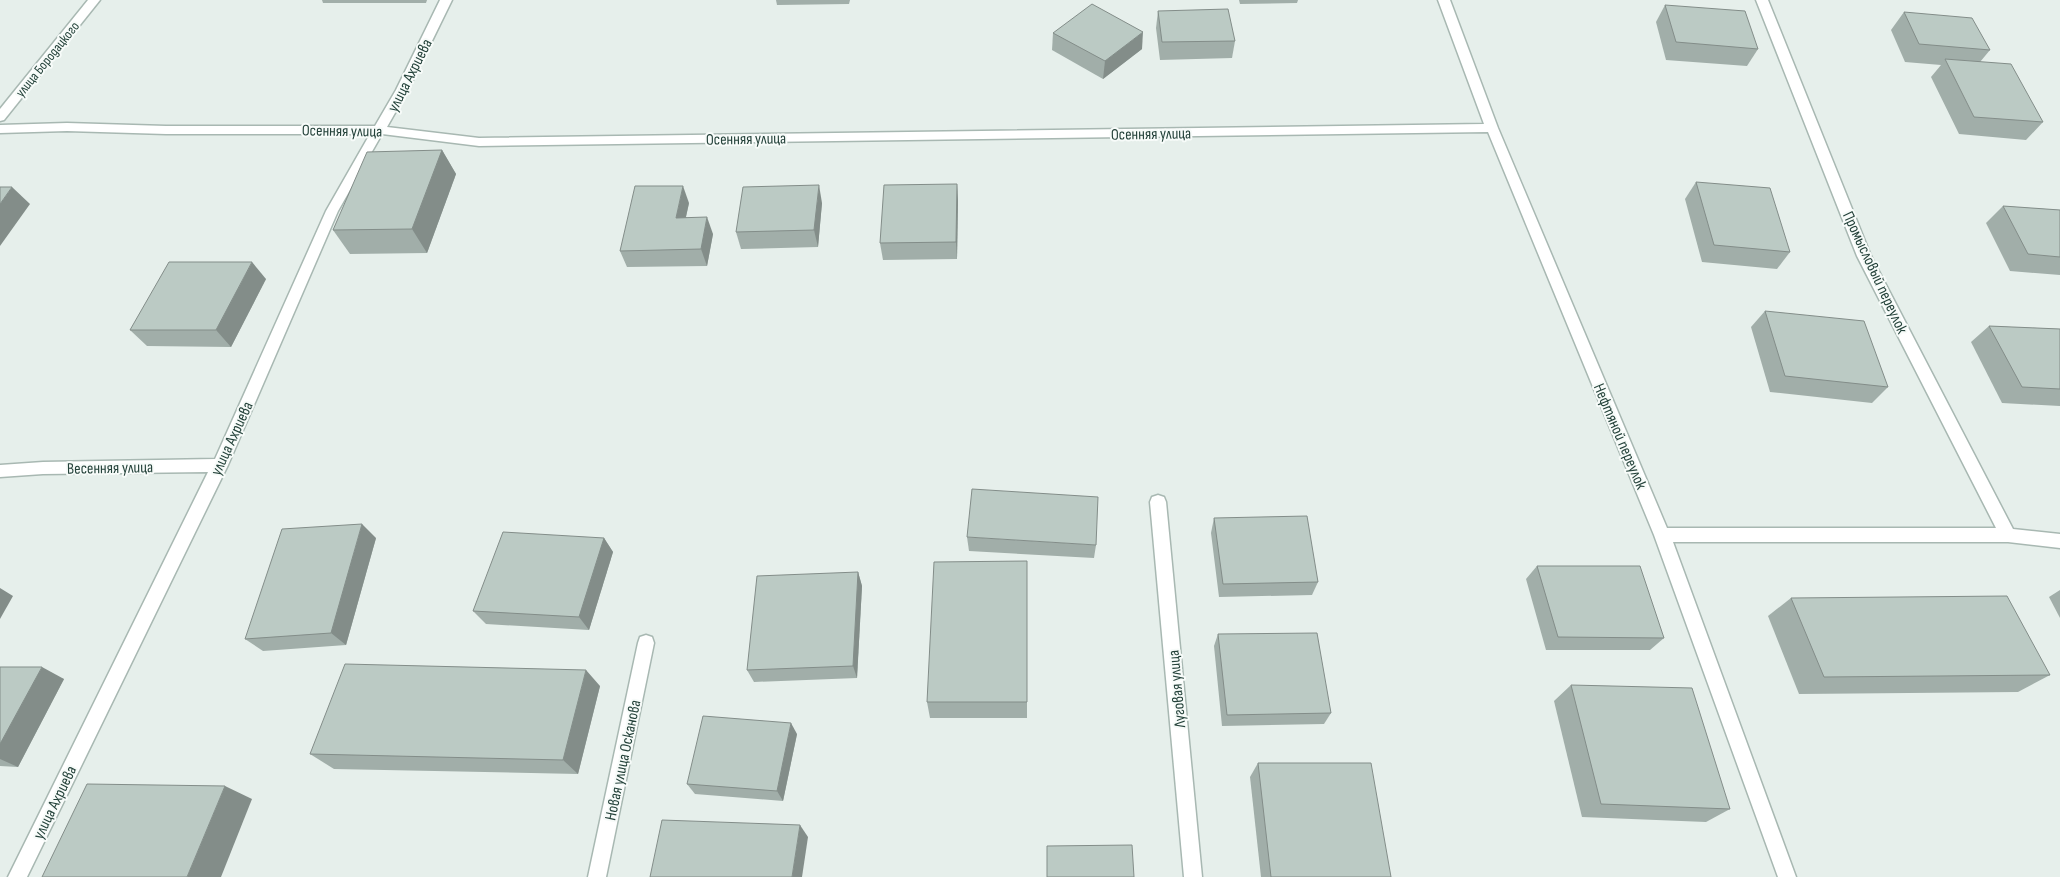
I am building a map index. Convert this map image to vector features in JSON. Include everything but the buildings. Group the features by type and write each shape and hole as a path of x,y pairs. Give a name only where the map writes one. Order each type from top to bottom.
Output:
{"street":[{"name":"улица Бородацкого","path":"0,117 94,0"},
{"name":"улица Ахриева","path":"17,877 220,465 332,210 381,130 446,0"},
{"name":"Нефтяной переулок","path":"1444,0 1492,128 1662,535 1787,877"},
{"name":"Промысловый переулок","path":"1762,0 1864,256 2008,535"},
{"name":"Осенняя улица","path":"0,129 67,127 166,130 381,130 479,142 1492,128"},
{"name":"Весенняя улица","path":"0,471 42,468 220,465"},
{"name":"Луговая улица","path":"1158,502 1193,877"},
{"path":"1662,535 2008,535 2060,541"},
{"name":"Новая улица Осканова","path":"598,877 646,643"}]}
